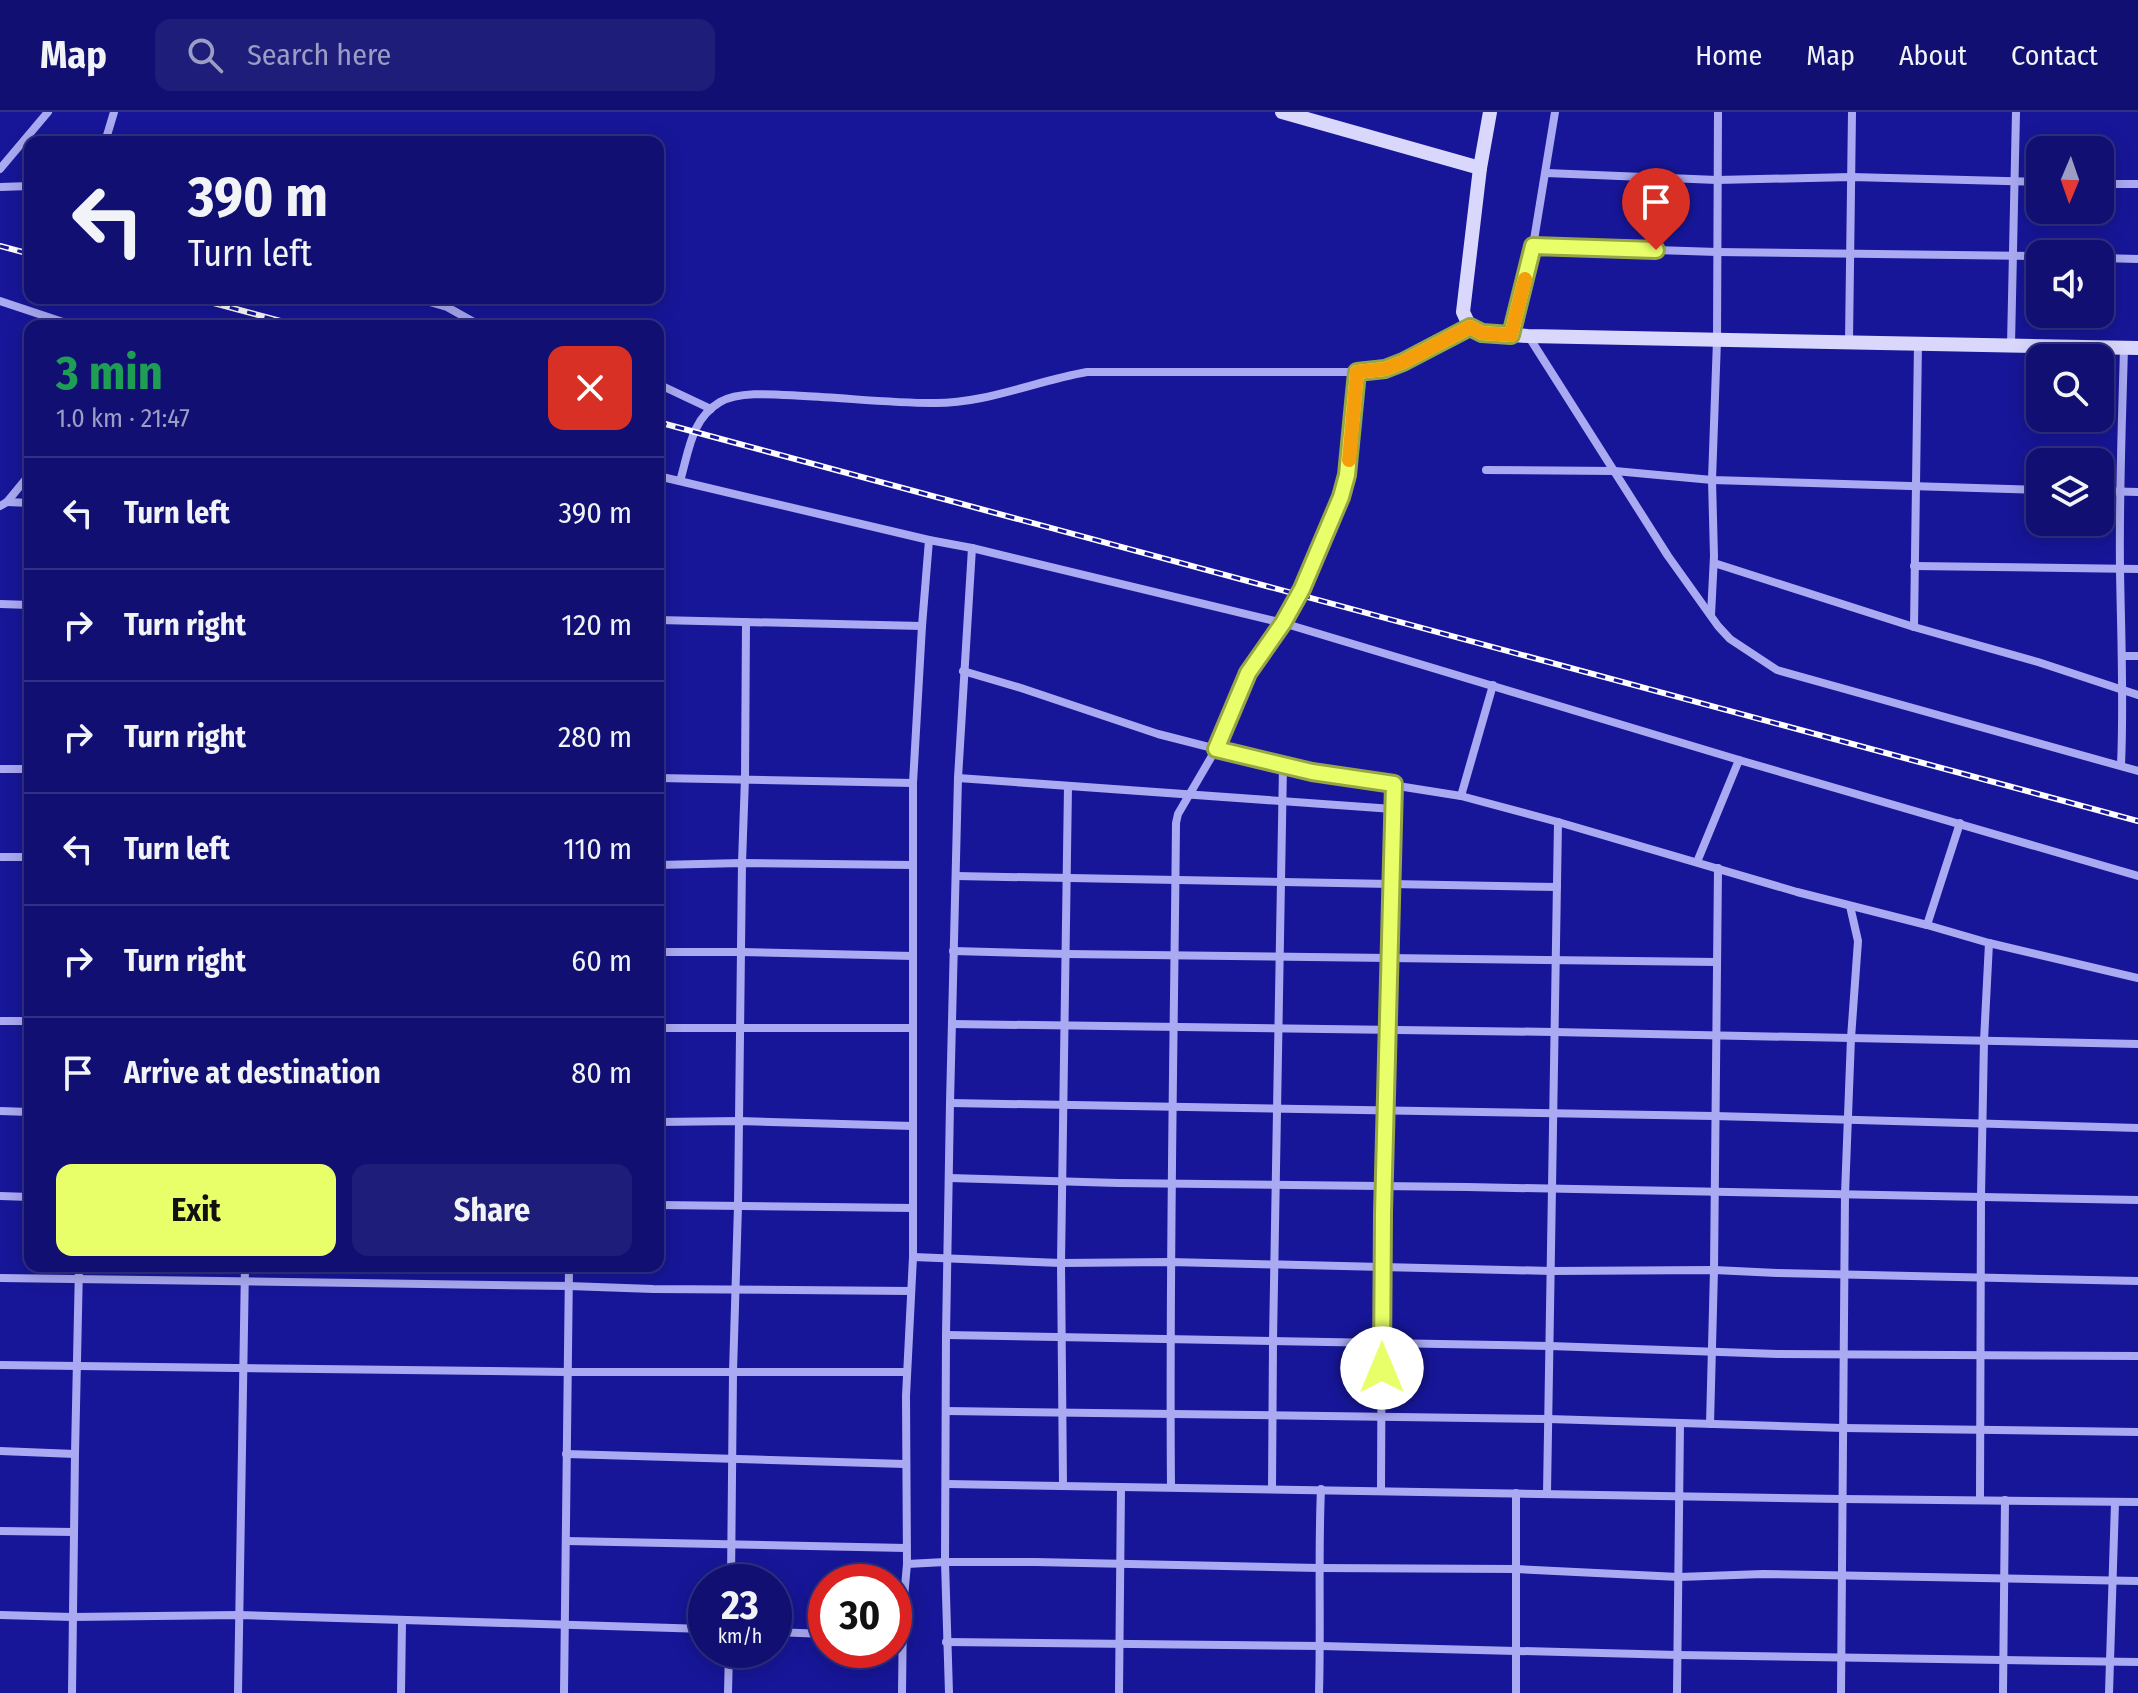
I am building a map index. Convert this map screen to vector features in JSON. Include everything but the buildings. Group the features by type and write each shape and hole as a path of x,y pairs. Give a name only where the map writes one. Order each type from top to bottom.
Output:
{"street":[{"path":"28,136 48,112"},
{"path":"107,136 114,112"},
{"path":"1282,112 1480,168"},
{"path":"1490,112 1480,168 1463,312 1470,327 1482,333 2131,348 2120,492 2121,765"},
{"path":"1511,335 1533,246 1555,112"},
{"path":"1711,616 1718,112"},
{"path":"1849,342 1852,112"},
{"path":"2011,345 2016,112"},
{"path":"0,169 24,140"},
{"path":"1546,173 1717,180 1851,177 2026,182"},
{"path":"2114,184 2138,184"},
{"path":"0,187 24,186"},
{"path":"1533,246 1717,252 2026,256"},
{"path":"2114,258 2138,259"},
{"path":"0,301 57,320"},
{"path":"437,304 470,320"},
{"path":"680,481 697,423 723,400 733,397 772,395 961,402 1087,372 1357,372 1385,369 1403,362 1470,327"},
{"path":"1528,336 1668,556 1730,639 1777,670 2138,771"},
{"path":"1914,627 1918,343"},
{"path":"1171,1487 1170,1183 1176,823 1178,814 1216,749 1248,673 1283,623 1302,589 1341,497 1347,475 1357,372"},
{"path":"664,387 711,409"},
{"path":"1486,470 1615,471 1712,480 2026,490"},
{"path":"664,477 1283,623 2138,876"},
{"path":"4,504 24,481"},
{"path":"2114,492 2138,492"},
{"path":"4,504 24,503"},
{"path":"929,540 913,783 913,1257 906,1372 907,1564 1516,1569 1679,1577 1763,1574 2138,1581"},
{"path":"949,1693 945,1562 946,1335 953,951 963,671 972,548"},
{"path":"1714,563 2138,695"},
{"path":"1914,566 2138,569"},
{"path":"0,604 24,605"},
{"path":"664,620 922,626"},
{"path":"731,1564 746,622"},
{"path":"2122,656 2138,656"},
{"path":"963,671 1158,734 1283,766 1461,796 1850,906 2138,978"},
{"path":"1461,796 1493,685"},
{"path":"1697,862 1739,760"},
{"path":"1272,1488 1283,766"},
{"path":"0,769 24,769"},
{"path":"664,778 913,783"},
{"path":"958,778 1393,809"},
{"path":"1381,1491 1382,1268 1394,784"},
{"path":"1063,1486 1061,1263 1068,786"},
{"path":"1547,1493 1558,822"},
{"path":"1927,925 1960,823"},
{"path":"0,857 24,857"},
{"path":"664,865 912,865"},
{"path":"1710,1424 1718,868"},
{"path":"956,876 1557,887"},
{"path":"1841,1693 1845,1194 1858,941 1850,906"},
{"path":"1980,1500 1981,1196 1989,943"},
{"path":"953,951 1717,962"},
{"path":"664,952 913,956"},
{"path":"0,1021 24,1021"},
{"path":"952,1024 2138,1044"},
{"path":"664,1028 913,1028"},
{"path":"950,1103 1714,1116 2138,1128"},
{"path":"0,1111 24,1112"},
{"path":"664,1122 913,1126"},
{"path":"949,1178 2138,1200"},
{"path":"0,1196 24,1197"},
{"path":"664,1205 913,1208"},
{"path":"913,1257 1061,1263 1170,1262 1552,1271 1714,1270 2138,1281"},
{"path":"72,1693 79,1272"},
{"path":"238,1693 245,1272"},
{"path":"564,1693 569,1272"},
{"path":"0,1278 911,1291"},
{"path":"946,1335 1550,1346 1712,1353 2138,1356"},
{"path":"0,1365 567,1372 906,1372"},
{"path":"946,1411 1548,1419 1843,1428 2138,1432"},
{"path":"1677,1693 1680,1423"},
{"path":"0,1451 75,1454"},
{"path":"566,1454 905,1464"},
{"path":"947,1484 2138,1502"},
{"path":"1119,1693 1121,1487"},
{"path":"1319,1693 1321,1489"},
{"path":"1516,1493 1516,1693"},
{"path":"2003,1693 2005,1500"},
{"path":"2109,1693 2115,1503"},
{"path":"0,1531 74,1532"},
{"path":"566,1541 906,1548"},
{"path":"0,1615 239,1615 688,1629"},
{"path":"401,1693 402,1621"},
{"path":"946,1642 2138,1662"},
{"path":"728,1693 729,1668"},
{"path":"900,1668 902,1693"}],"railway":[{"path":"0,246 24,252"},
{"path":"217,304 277,320"},
{"path":"664,424 2138,821"}],"slow traffic":[{"path":"1349,460 1357,372 1385,369 1403,362 1470,327 1482,333 1511,335 1525,279"}],"route":[{"path":"1382,1368 1394,784 1312,772 1216,749 1248,673 1283,623 1302,589 1341,497 1347,475 1357,372 1385,369 1403,362 1470,327 1482,333 1511,335 1533,246 1656,250"}]}
